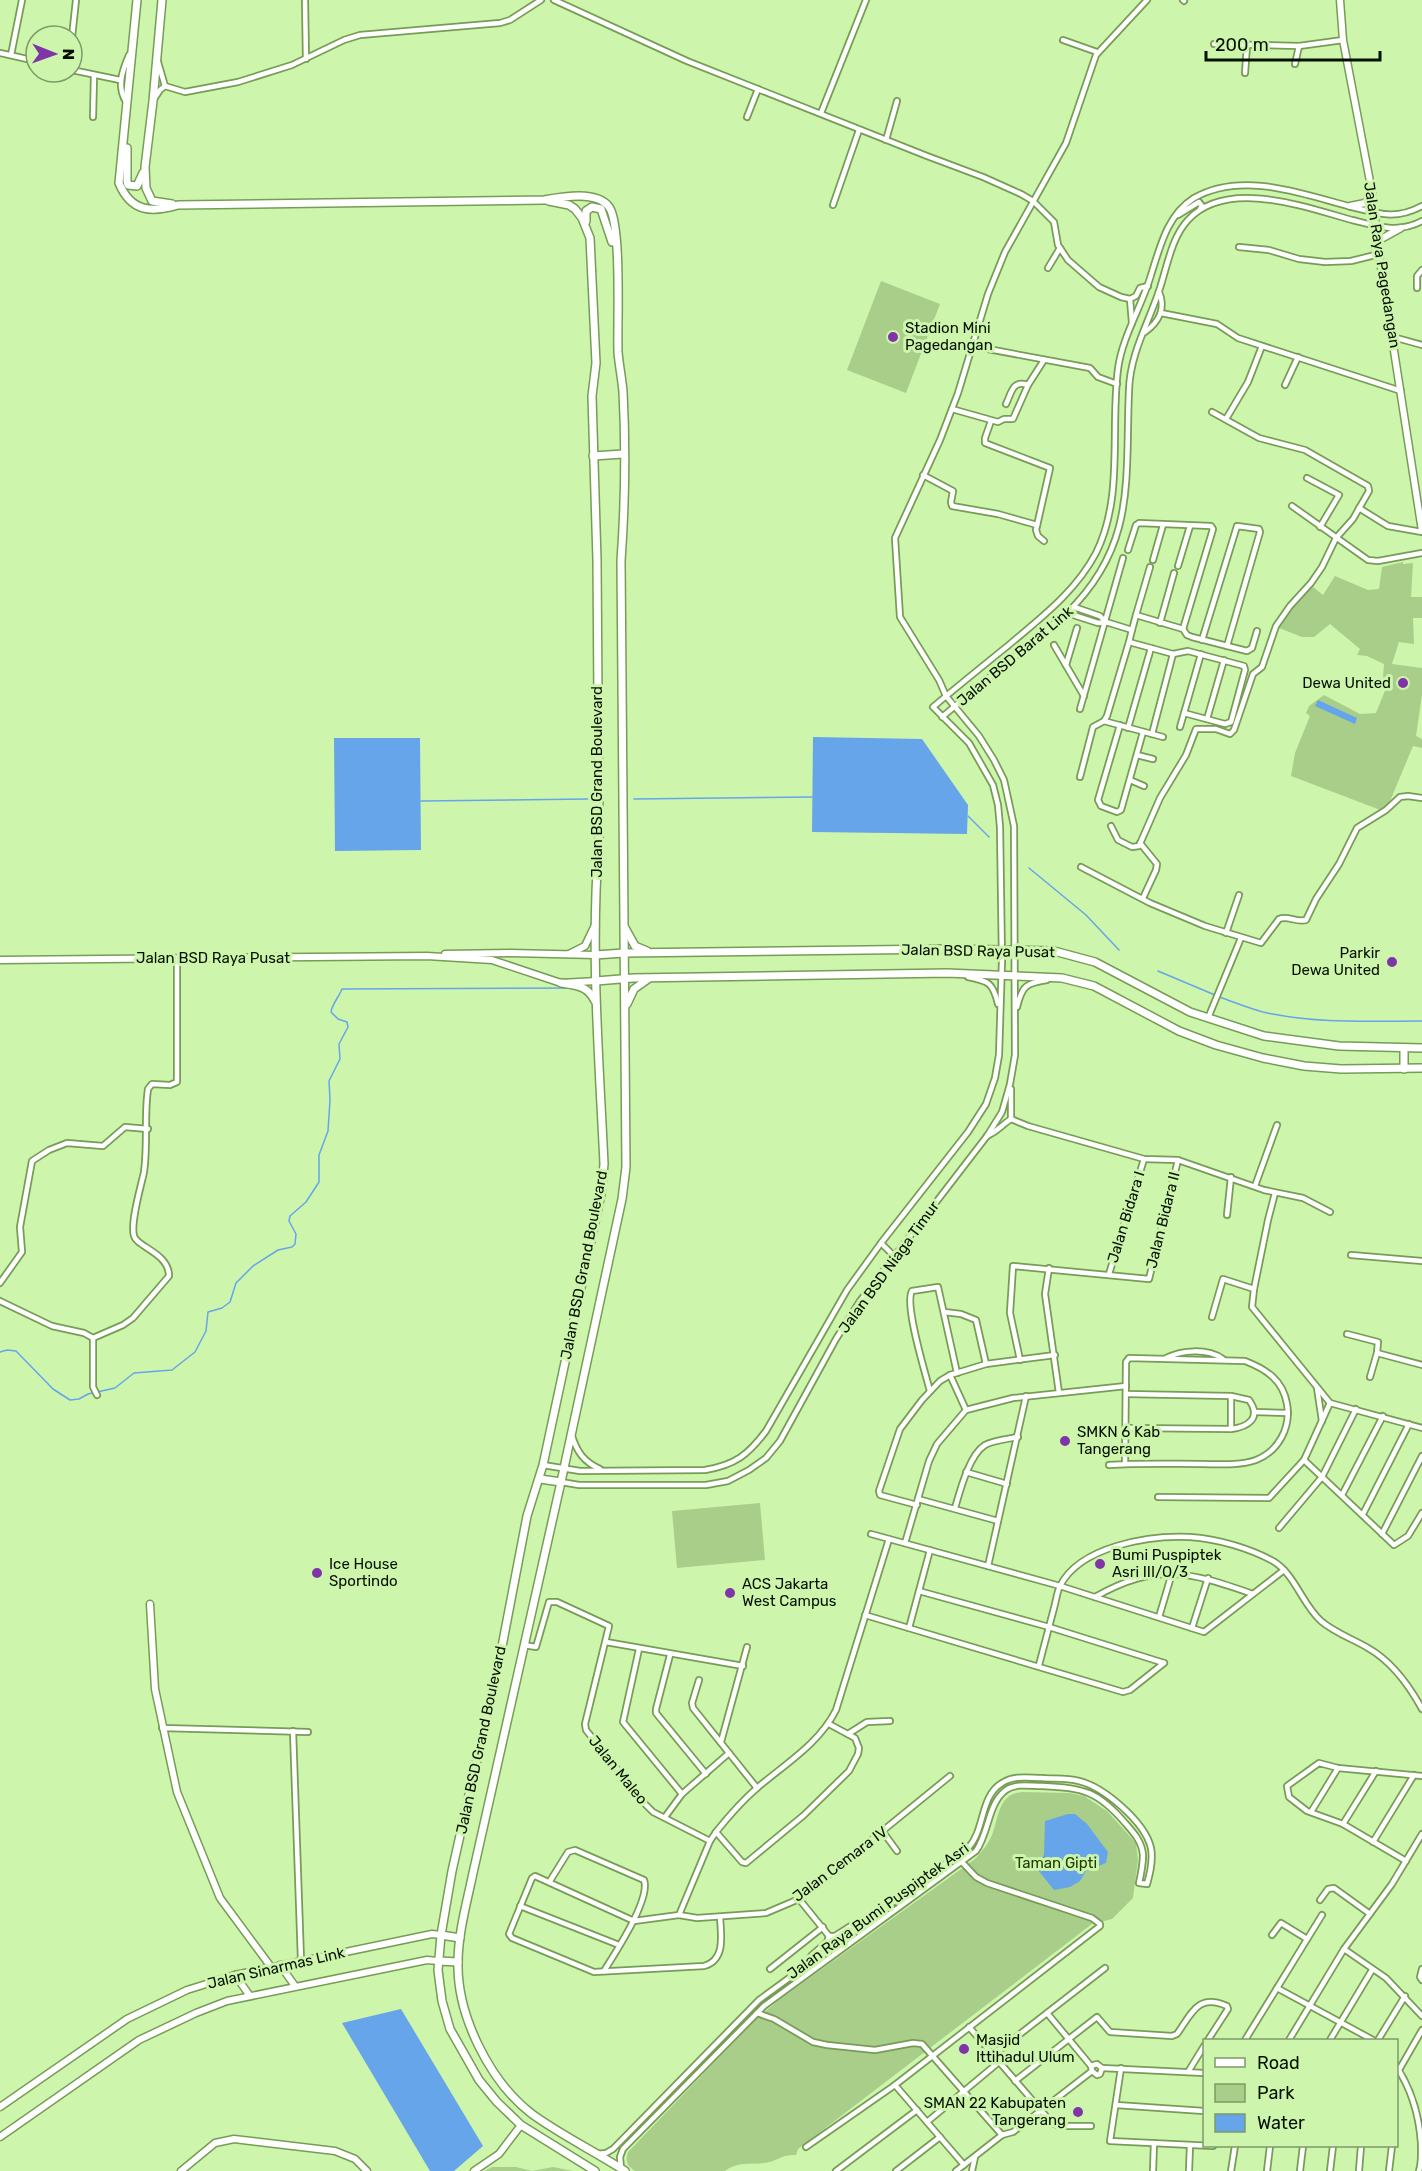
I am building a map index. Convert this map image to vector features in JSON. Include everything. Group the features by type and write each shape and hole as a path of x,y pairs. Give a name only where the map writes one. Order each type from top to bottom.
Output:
{"main road":[{"path":"137,0 119,183 124,194 132,202 145,209 160,210 178,205"},
{"path":"162,0 145,167 146,188 152,201 178,205 544,200 569,205 587,226"},
{"path":"126,112 126,181 129,185 137,186 145,167"},
{"name":"Jalan BSD Grand Boulevard","path":"544,200 588,197 608,205 612,212 617,258 618,353 623,393 624,511 621,561 626,1167 572,1433 460,1938 458,1962 462,1999 471,2026 481,2051 509,2092 530,2113 623,2170"},
{"path":"587,226 586,212 592,207 601,209 617,258"},
{"name":"Jalan BSD Grand Boulevard","path":"587,226 590,238 596,363 592,396 597,560 599,841 595,955 604,1164 601,1194 540,1479 527,1516 500,1657 452,1871 438,1960 442,2001 450,2029 479,2080 497,2102 521,2125 595,2171"},
{"path":"594,456 623,454"},
{"path":"624,926 635,946 650,953"},
{"name":"Jalan BSD Raya Pusat","path":"595,955 1001,949 1054,951 1095,962 1161,998 1208,1018 1264,1036 1339,1046 1422,1048"},
{"name":"Jalan BSD Raya Pusat","path":"596,981 625,978 947,973 1062,978 1094,986 1179,1031 1216,1046 1263,1058 1304,1066 1341,1069 1422,1068"},
{"path":"625,1010 631,993 638,985 651,978"},
{"path":"561,983 582,986 590,992 595,998 597,1012"},
{"path":"1404,1048 1404,1069"},
{"path":"540,1479 561,1482"},
{"path":"441,1935 460,1938"},
{"path":"438,1960 458,1962"}],"street":[{"path":"11,55 22,0"},
{"path":"73,24 76,0"},
{"path":"304,0 306,59"},
{"path":"165,86 185,92 201,90 275,72 344,40 360,35 510,20 541,0"},
{"path":"554,0 687,61 983,177 1033,201 1054,222 1060,248 1068,260 1100,286 1130,299 1136,296 1140,288 1148,286"},
{"path":"821,113 866,0"},
{"path":"1063,40 1097,52 1147,0"},
{"name":"Jalan Raya Pagedangan","path":"1340,0 1343,40 1372,192 1379,254 1422,531"},
{"path":"1214,44 1299,46 1343,40"},
{"path":"1245,74 1247,45"},
{"path":"1295,64 1299,46"},
{"path":"127,103 122,96 120,80 132,48"},
{"name":"Jalan BSD Niaga Timur","path":"561,1482 579,1485 706,1485 728,1481 766,1458 780,1441 860,1300 987,1136 1002,1113 1011,1084 1015,1055 1014,826 1004,780 994,760 979,735 946,696 939,680 900,617 895,538 952,409 988,294 1005,252 1068,139 1097,52"},
{"path":"0,53 24,58"},
{"path":"157,56 165,86"},
{"path":"84,73 120,80"},
{"path":"93,117 94,75"},
{"path":"153,101 165,86"},
{"path":"747,117 758,89"},
{"path":"886,140 897,101"},
{"path":"833,205 859,130"},
{"path":"1175,216 1193,199 1215,189 1251,184 1388,216 1399,215 1422,206"},
{"path":"1350,206 1370,199 1372,192"},
{"path":"1175,216 1199,202 1202,206 1200,209 1218,201 1249,196 1308,208 1386,229 1401,228"},
{"name":"Jalan BSD Barat Link","path":"942,717 1074,607 1097,578 1110,556 1124,509 1129,387 1133,359 1179,233 1187,220 1200,209"},
{"name":"Jalan BSD Barat Link","path":"933,707 1049,612 1071,591 1097,551 1106,523 1112,490 1117,384 1121,356 1148,286 1161,244 1175,216"},
{"path":"1378,244 1381,239 1401,228 1422,221"},
{"path":"1239,247 1269,250 1318,262 1352,261 1379,254"},
{"path":"1048,268 1060,248"},
{"path":"1417,288 1417,276 1422,270"},
{"path":"1143,334 1154,325 1161,313 1163,301 1159,292"},
{"path":"1130,299 1132,325"},
{"path":"1161,313 1217,324 1234,336 1401,391"},
{"path":"1393,337 1422,345"},
{"path":"1226,419 1248,381 1262,345"},
{"path":"972,346 1090,368 1098,377 1117,384"},
{"path":"1285,386 1298,357"},
{"path":"952,409 991,421 998,422 1014,418 1028,385 1044,360"},
{"path":"1006,404 1015,384 1028,385"},
{"path":"1111,826 1115,836 1134,848 1140,843 1160,798 1186,755 1196,729 1216,729 1230,734 1234,730 1253,674 1262,668 1276,626 1322,567 1336,538 1353,519 1369,491 1368,486 1305,450 1259,438 1212,412"},
{"path":"991,421 985,438 986,443 1050,468 1037,525 1038,536 1044,541"},
{"path":"1113,457 1126,457"},
{"path":"923,475 953,491 952,506 998,514 1037,525"},
{"path":"1308,478 1339,495 1320,527"},
{"path":"1292,507 1372,561 1422,553"},
{"path":"1359,508 1388,526 1422,531"},
{"path":"1128,550 1136,525 1139,524 1211,526 1213,529 1183,629"},
{"path":"1153,560 1163,525"},
{"path":"1178,566 1190,526"},
{"path":"1202,640 1237,526 1253,527 1259,529 1260,532 1227,646"},
{"path":"1080,709 1123,558"},
{"path":"1080,777 1094,727 1104,721 1150,567"},
{"path":"1160,622 1174,573"},
{"path":"1074,607 1100,616 1106,622"},
{"path":"1067,613 1098,623 1106,622 1132,630"},
{"path":"1136,615 1183,629 1187,635 1202,640 1250,651 1257,631"},
{"path":"1066,665 1077,628"},
{"path":"1129,642 1173,654 1188,651 1242,664 1245,670 1231,722 1225,724 1184,713"},
{"path":"1053,645 1084,696"},
{"path":"1128,728 1151,648"},
{"path":"1152,734 1173,654"},
{"path":"1180,727 1201,654"},
{"path":"1207,719 1224,660"},
{"name":"Jalan BSD Niaga Timur","path":"543,1465 602,1471 705,1470 723,1467 741,1458 766,1431 847,1290 968,1132 986,1104 995,1078 999,1055 1001,949 998,805 993,785 969,743 933,707"},
{"path":"1104,721 1163,737"},
{"path":"1120,725 1098,800 1101,806 1120,812 1143,732"},
{"path":"1137,755 1153,759"},
{"path":"1130,780 1144,786"},
{"path":"1081,867 1205,926 1261,943 1279,919 1287,917 1298,921 1306,920 1357,828 1386,810 1400,797 1422,798"},
{"path":"1140,843 1157,864 1143,898"},
{"path":"1226,933 1239,895"},
{"path":"566,956 585,946 596,924"},
{"path":"1208,1018 1241,938"},
{"path":"427,956 511,953 595,955"},
{"path":"427,956 492,960 561,983 596,981"},
{"name":"Jalan BSD Raya Pusat","path":"0,960 427,956"},
{"path":"93,1338 133,1318 169,1276 164,1262 134,1237 136,1203 144,1172 148,1129 147,1101 150,1086 152,1084 170,1085 177,1082 177,958"},
{"path":"947,973 985,980 995,992 999,1010"},
{"path":"1015,1014 1021,992 1026,986 1034,982 1062,978"},
{"path":"1011,1084 1011,1119"},
{"path":"987,1136 1001,1129 1011,1119"},
{"path":"1011,1119 1028,1126 1144,1159 1178,1160 1275,1193 1303,1198 1330,1212"},
{"path":"1255,1186 1277,1125"},
{"path":"0,1283 22,1252 20,1227 32,1161 49,1150 67,1143 104,1146 124,1127 148,1129"},
{"name":"Jalan Bidara I","path":"1109,1274 1144,1159"},
{"name":"Jalan Bidara II","path":"1109,1274 1147,1280 1178,1160"},
{"path":"1227,1215 1231,1177"},
{"path":"1275,1193 1252,1307 1330,1403 1422,1428"},
{"path":"881,1243 894,1256"},
{"path":"1351,1255 1422,1261"},
{"path":"1020,1360 1010,1306 1014,1265 1109,1274"},
{"path":"1049,1268 1045,1294 1059,1393"},
{"path":"1212,1317 1223,1280 1254,1289"},
{"path":"930,1391 911,1314 911,1292 938,1287 957,1373"},
{"path":"0,1301 52,1326 84,1333 93,1338"},
{"path":"944,1312 961,1314 976,1320 986,1364"},
{"path":"1347,1334 1378,1342 1370,1377"},
{"path":"93,1338 92,1380 96,1393"},
{"path":"1109,1465 1226,1464 1262,1457 1281,1440 1287,1425 1286,1397 1282,1387 1262,1367 1245,1361 1223,1359 1212,1353 1191,1352 1165,1359 1127,1360 1125,1464"},
{"path":"1377,1353 1422,1365"},
{"path":"998,1521 955,1508 880,1495 879,1491 900,1429 940,1381 950,1375 986,1364 1055,1355"},
{"path":"950,1375 966,1410"},
{"path":"905,1543 929,1461 937,1444 966,1410 999,1400 1126,1386"},
{"path":"1317,1388 1322,1422"},
{"path":"1126,1394 1231,1396 1249,1400 1254,1412 1248,1425 1231,1429 1126,1428"},
{"path":"988,1566 1026,1396"},
{"path":"1231,1396 1231,1429"},
{"path":"1158,1497 1269,1498 1304,1460 1330,1403"},
{"path":"1279,1528 1322,1477 1356,1409"},
{"path":"1254,1412 1288,1413"},
{"path":"1342,1495 1383,1416"},
{"path":"1363,1514 1409,1424"},
{"path":"572,1433 576,1447 583,1458 588,1464 602,1471"},
{"path":"955,1508 966,1472 985,1445 1018,1437"},
{"path":"1382,1534 1422,1456"},
{"path":"1304,1460 1392,1544 1397,1545 1408,1536 1422,1513"},
{"path":"966,1472 1007,1484"},
{"path":"871,1534 1060,1586 1204,1632 1284,1570"},
{"path":"1039,1665 1060,1586 1071,1570 1106,1549 1135,1541 1190,1537 1215,1540 1241,1547 1273,1562 1284,1570 1307,1606 1332,1628 1370,1649 1384,1660 1413,1693 1422,1709"},
{"path":"679,1915 710,1840 716,1832 757,1788 789,1764 829,1724 836,1710 889,1539"},
{"path":"909,1628 930,1550"},
{"path":"1095,1597 1134,1579 1156,1574 1208,1578 1253,1594"},
{"path":"1159,1617 1172,1574"},
{"path":"1192,1628 1208,1578"},
{"path":"865,1616 1039,1665 1123,1692 1130,1690 1164,1663 1049,1627 919,1591"},
{"path":"524,1645 536,1647 547,1605 549,1602 557,1602 609,1626 606,1642 743,1666"},
{"path":"150,1604 155,1689 177,1792 220,1898 271,1967"},
{"name":"Jalan Maleo","path":"606,1642 585,1724 586,1730 653,1812 710,1840"},
{"path":"721,1742 747,1647"},
{"path":"639,1649 623,1722 682,1794"},
{"path":"670,1655 656,1713 706,1774"},
{"path":"699,1680 692,1703 693,1708 757,1788"},
{"path":"848,1734 867,1722 890,1721"},
{"path":"716,1832 742,1862 747,1863 804,1815 849,1771 859,1748 855,1738 829,1724"},
{"path":"162,1728 308,1732"},
{"path":"293,1731 301,1960"},
{"path":"665,1817 682,1794 729,1753"},
{"path":"1406,1861 1343,1824 1311,1812 1291,1800 1287,1786 1319,1763 1338,1768 1422,1776"},
{"path":"1311,1812 1338,1768"},
{"path":"1343,1824 1376,1771"},
{"path":"1373,1842 1414,1774"},
{"name":"Jalan Cemara IV","path":"634,1921 679,1915 687,1918 766,1913 799,1899 950,1776"},
{"name":"Jalan Raya Bumi Puspiptek Asri","path":"597,2154 613,2149 759,2000 972,1844 995,1788 1010,1779 1018,1777 1080,1781 1115,1800 1147,1838 1151,1857 1148,1884 1140,1883 1143,1857 1139,1840 1111,1807 1101,1799 1078,1789 1019,1785 1006,1790 997,1799 979,1846 962,1862 782,1992 757,2013 623,2150 620,2157 623,2170"},
{"path":"883,1832 897,1851"},
{"path":"1290,2039 1344,1949 1406,1861 1422,1834"},
{"path":"550,1881 568,1852 575,1850 644,1880 646,1887 634,1921 604,1971"},
{"path":"806,2147 895,2085 1100,1924 1092,1918 987,1883 976,1877 956,1856"},
{"path":"634,1921 539,1876 532,1878 509,1934 512,1938 591,1971 704,1966 711,1964 722,1948 720,1917"},
{"path":"1320,1900 1328,1889 1334,1888 1370,1914"},
{"path":"799,1899 829,1936"},
{"path":"520,1906 620,1945"},
{"path":"1246,2039 1322,1915"},
{"path":"829,1936 835,1936 854,1924 863,1923"},
{"path":"1272,1935 1281,1923 1307,1939"},
{"path":"770,1969 823,1927"},
{"name":"Jalan Sinarmas Link","path":"0,2107 127,2019 187,1990 235,1975 301,1960 432,1934 441,1935"},
{"path":"804,1966 812,1955 827,1942 829,1936"},
{"path":"1344,1949 1386,1978 1422,2016"},
{"name":"Jalan Sinarmas Link","path":"0,2137 139,2040 196,2013 227,2001 295,1986 427,1960 438,1960"},
{"path":"280,1965 295,1986"},
{"path":"993,2055 1106,1968"},
{"path":"1422,1969 1422,1980"},
{"path":"1331,2039 1372,1970"},
{"path":"235,1975 250,1996"},
{"path":"1277,1988 1373,2039"},
{"path":"1376,2039 1405,1996"},
{"path":"1015,2081 1097,2017 1113,2033 1173,2036 1202,2002 1224,2004 1228,2009 1209,2039"},
{"path":"757,2013 774,2019 799,2035 820,2043 875,2050 919,2043 1002,2136"},
{"path":"1047,2013 1094,2074 1100,2074 1102,2068"},
{"path":"738,2021 744,2026"},
{"path":"969,2027 1040,2110 1058,2126 1091,2126"},
{"path":"1419,2171 1421,2160 1420,2113 1398,2068 1422,2030"},
{"path":"1188,2072 1203,2048"},
{"path":"927,2122 999,2062"},
{"path":"956,2171 1002,2136 1012,2132 1097,2064 1102,2068 1203,2073"},
{"path":"1121,2068 1110,2141 1203,2145"},
{"path":"895,2085 964,2165"},
{"path":"1116,2105 1203,2111"},
{"path":"836,2171 917,2110"},
{"path":"474,2171 499,2154 521,2125"},
{"path":"896,2171 940,2137"},
{"path":"181,2171 215,2143 234,2139 335,2151 355,2159 367,2171"},
{"path":"1153,2171 1154,2143"},
{"path":"1189,2171 1190,2145"},
{"path":"1231,2171 1235,2147"},
{"path":"1267,2171 1270,2147"},
{"path":"1300,2171 1303,2147"},
{"path":"1330,2171 1333,2147"},
{"path":"1359,2171 1361,2147"},
{"path":"1389,2171 1392,2147"},
{"path":"972,2171 975,2157"}],"green space":[{"name":"Stadion Mini Pagedangan","path":"881,281 940,304 906,393 847,370"},
{"name":"Dewa United","path":"1403,562 1403,564 1413,563 1411,597 1422,597 1422,618 1413,618 1414,644 1399,642 1392,664 1422,668 1422,695 1416,736 1422,739 1422,748 1413,746 1388,806 1383,811 1291,776 1295,753 1310,716 1306,713 1309,706 1324,695 1360,714 1376,713 1386,688 1383,677 1384,664 1367,656 1357,655 1360,649 1330,624 1314,637 1302,637 1279,628 1312,586 1323,595 1335,576 1368,590 1379,589 1382,567"},
{"path":"760,1503 765,1560 677,1568 672,1511"},
{"name":"Taman Gipti","path":"1022,1792 1070,1793 1084,1796 1107,1811 1136,1843 1138,1860 1133,1898 1112,1919 1092,1924 798,2149 796,2155 766,2163 737,2165 725,2171 635,2171 630,2167 627,2163 628,2152 756,2019 975,1859 990,1839 1004,1802 1008,1797"},
{"path":"492,2167 516,2167 532,2171 484,2171"},
{"path":"553,2167 573,2171 532,2171"}],"water":[{"path":"1318,700 1357,718 1355,724 1315,706"},
{"path":"813,737 922,739 968,805 967,834 812,832"},
{"path":"334,738 420,738 421,850 335,851"},
{"path":"1075,1814 1087,1824 1108,1852 1106,1863 1086,1871 1080,1881 1070,1887 1054,1890 1038,1870 1044,1854 1045,1821"},
{"path":"401,2009 483,2146 454,2171 430,2171 342,2023"}],"waterway":[{"path":"634,799 812,797"},
{"path":"421,801 588,799"},
{"path":"968,816 989,837"},
{"path":"1029,868 1086,915 1119,950"},
{"path":"1158,971 1215,995"},
{"path":"0,1352 16,1351 53,1389 70,1400 115,1388 134,1373 172,1370 195,1352 206,1331 208,1312 222,1308 230,1302 236,1283 253,1266 278,1250 292,1247 295,1244 296,1234 289,1221 290,1216 306,1202 319,1182 319,1155 328,1131 329,1081 340,1059 339,1044 348,1027 347,1022 338,1019 331,1012 342,989 569,988"},
{"path":"1219,997 1263,1012 1283,1016 1342,1021 1422,1021"}],"place":[{"name":"Stadion Mini Pagedangan","path":"893,337"},
{"name":"Dewa United","path":"1403,683"},
{"name":"Parkir Dewa United","path":"1392,962"},
{"name":"SMKN 6 Kab Tangerang","path":"1065,1441"},
{"name":"Bumi Puspiptek Asri III/O/3","path":"1100,1564"},
{"name":"Ice House Sportindo","path":"317,1573"},
{"name":"ACS Jakarta West Campus","path":"730,1593"},
{"name":"Masjid Ittihadul Ulum","path":"964,2049"},
{"name":"SMAN 22 Kabupaten Tangerang","path":"1078,2112"}]}
